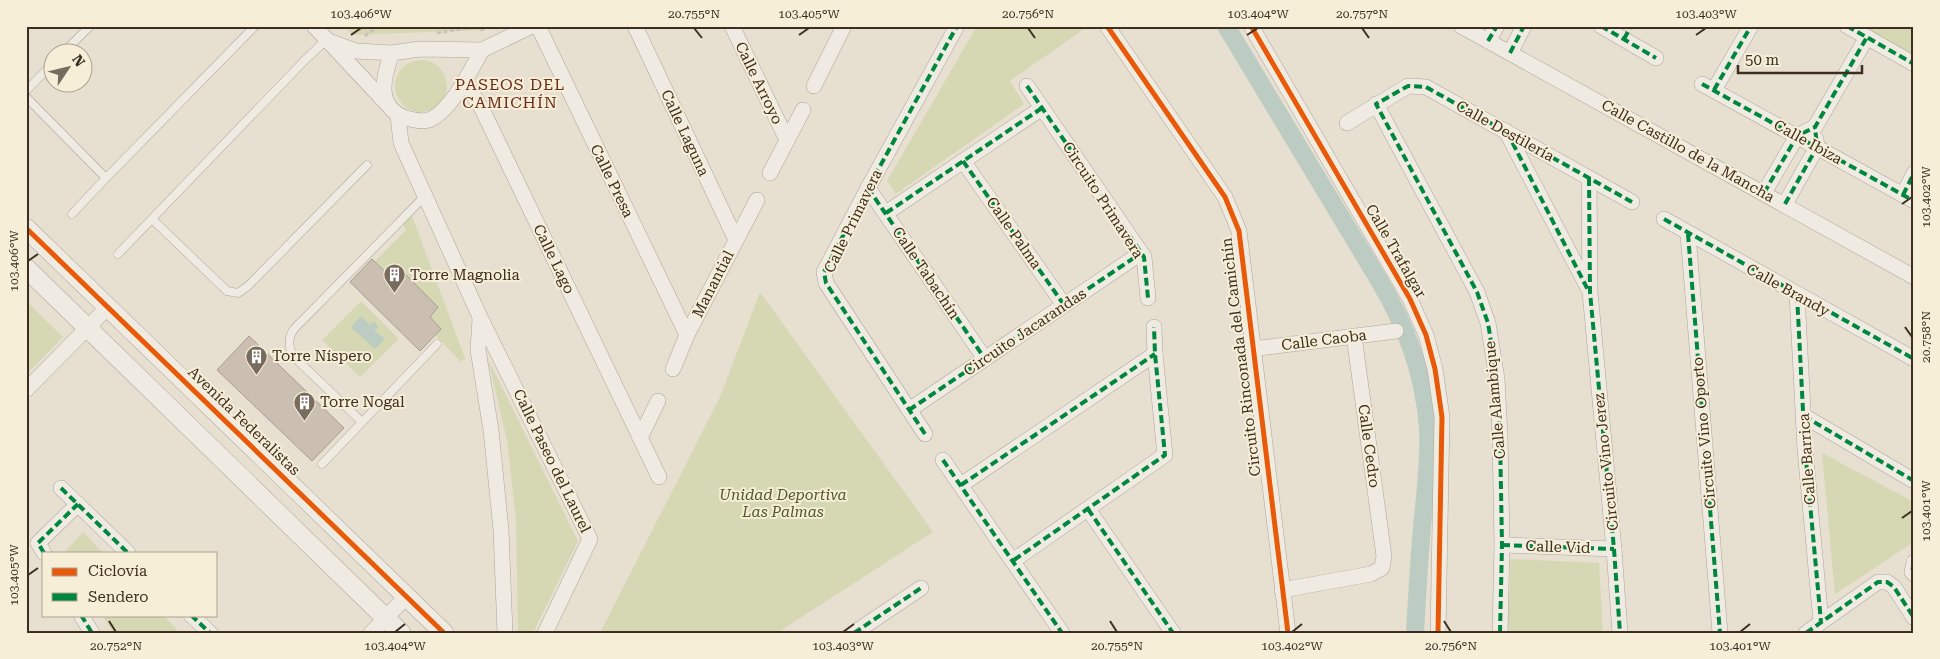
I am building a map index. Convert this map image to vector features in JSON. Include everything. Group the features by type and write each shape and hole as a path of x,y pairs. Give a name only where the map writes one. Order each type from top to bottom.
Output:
{"street":[{"path":"314,26 392,109 415,121 428,120 441,112 464,81 482,50"},
{"path":"326,40 356,51 482,50 532,26"},
{"name":"Calle Presa","path":"538,26 687,336"},
{"name":"Calle Laguna","path":"635,26 736,240"},
{"name":"Calle Arroyo","path":"732,26 786,140"},
{"path":"828,26 836,42"},
{"path":"814,86 844,26"},
{"name":"Calle Primavera","path":"925,434 826,283 824,272 957,26"},
{"name":"Circuito Rinconada del Camichín","path":"1107,26 1225,197 1239,231 1288,633"},
{"name":"Calle Trafalgar","path":"1251,26 1410,299 1426,335 1436,369 1442,417 1438,633"},
{"name":"Calle Castillo de la Mancha","path":"1461,26 1914,277"},
{"path":"1488,41 1497,26"},
{"path":"1510,53 1524,26"},
{"path":"1601,26 1628,33 1656,58"},
{"name":"Calle Ibiza","path":"1751,26 1708,87 1908,198"},
{"path":"1847,26 1914,64"},
{"path":"1764,193 1797,136 1815,127 1867,37"},
{"name":"Calle Paseo del Laurel","path":"392,52 385,75 384,89 392,109 401,143 480,317 590,539 545,633"},
{"name":"Calle Lago","path":"464,81 482,109 659,477"},
{"name":"Circuito Primavera","path":"1026,86 1142,253 1148,298"},
{"name":"Calle Destilería","path":"1347,123 1408,86 1426,87 1632,202"},
{"name":"Calle Alambique","path":"1376,104 1477,292 1488,323 1498,398 1502,544 1500,633"},
{"path":"886,214 1042,108"},
{"path":"770,173 803,110"},
{"path":"1785,204 1817,148 1815,127"},
{"name":"Circuito Vino Jerez","path":"1506,131 1590,292"},
{"name":"Calle Palma","path":"963,161 1064,305"},
{"path":"1908,198 1914,173"},
{"name":"Circuito Vino Jerez","path":"1590,178 1590,292 1620,633"},
{"name":"Calle Tabachín","path":"868,188 985,359"},
{"name":"Manantial","path":"673,369 687,336 757,200"},
{"name":"Calle Brandy","path":"1664,219 1914,359"},
{"name":"Avenida Federalistas","path":"26,228 444,633"},
{"name":"Circuito Vino Oporto","path":"1688,234 1720,633"},
{"name":"Circuito Jacarandas","path":"909,410 1142,253"},
{"path":"26,268 401,633"},
{"name":"Calle Barrica","path":"1797,295 1804,416 1821,622"},
{"path":"26,390 108,307"},
{"name":"Calle Paseo del Laurel","path":"480,317 478,350 491,430 501,530 505,633"},
{"path":"1014,560 1166,455 1155,354 1154,327"},
{"name":"Calle Caoba","path":"1252,349 1396,331"},
{"name":"Calle Cedro","path":"1282,590 1371,574 1382,568 1384,556 1354,336"},
{"path":"961,485 1155,354"},
{"path":"640,438 658,401"},
{"path":"1804,416 1914,480"},
{"path":"944,460 1062,633"},
{"path":"61,488 127,552"},
{"path":"43,552 38,543 78,504"},
{"path":"1088,509 1173,633"},
{"name":"Calle Vid","path":"1502,544 1614,549"},
{"path":"1806,633 1878,582 1887,582 1894,587 1914,618"},
{"path":"854,633 920,588"},
{"path":"372,633 406,596"},
{"path":"82,616 92,633"},
{"path":"193,616 207,632"}],"lane":[{"path":"74,42 90,26"},
{"path":"72,214 254,26"},
{"path":"118,254 326,40"},
{"path":"26,91 42,74"},
{"path":"26,97 106,178"},
{"path":"152,219 227,291 238,293 248,286 367,165"},
{"path":"362,422 293,356 290,350 290,338 294,329 425,196"},
{"path":"322,464 437,344"}],"path":[{"path":"365,36 378,26"},
{"path":"474,26 481,30 490,26"}],"green space":[{"path":"344,26 490,26 481,30 353,35"},
{"path":"977,26 1083,26 1084,29 1010,81 1024,104 896,194 887,181"},
{"path":"1856,26 1914,26 1914,58"},
{"path":"421,60 431,62 439,68 445,76 447,86 445,96 439,104 431,110 421,112 411,110 403,104 397,96 395,86 397,76 403,68 411,62"},
{"path":"412,216 465,358 461,362 435,335 430,317 438,306 401,271 393,279 375,261 406,230 402,222"},
{"name":"Unidad Deportiva Las Palmas","path":"760,292 933,532 777,633 600,633 720,397"},
{"path":"26,301 63,337 26,375"},
{"path":"361,301 399,339 360,377 322,340"},
{"path":"488,359 578,541 533,633 518,633 516,520 507,440"},
{"path":"1822,453 1914,502 1914,542 1835,594"},
{"path":"83,532 102,552 65,552"},
{"path":"1511,559 1599,563 1603,633 1507,633"},
{"path":"103,616 164,616 177,630 174,633 113,633"}],"shaded area":[{"path":"361,316 370,325 372,322 376,323 378,328 374,330 385,339 375,349 351,327"}],"building":[{"name":"Torre Magnolia","path":"372,259 393,279 401,270 438,307 430,317 441,329 420,351 350,282"},
{"path":"249,336 344,428 312,461 217,370"}],"waterway":[{"path":"1226,26 1390,299 1413,352 1423,389 1428,428 1428,465 1415,633"}],"marked path":[{"path":"925,434 826,283 824,272 957,26"},
{"path":"1488,41 1497,26"},
{"path":"1510,53 1524,26"},
{"path":"1601,26 1656,58"},
{"path":"1624,39 1631,26"},
{"path":"1714,90 1751,26"},
{"path":"1847,26 1914,64"},
{"path":"1764,193 1797,136 1815,127 1867,37"},
{"path":"1702,84 1914,201"},
{"path":"1027,86 1144,257 1148,298"},
{"path":"1500,633 1502,545 1500,435 1497,379 1488,323 1477,292 1376,104 1408,86 1426,87 1632,202"},
{"path":"886,213 1042,108"},
{"path":"1785,204 1817,147 1815,127"},
{"path":"1507,132 1588,290"},
{"path":"963,161 1064,305"},
{"path":"1903,195 1914,173"},
{"path":"1589,178 1590,292 1620,633"},
{"path":"868,188 985,359"},
{"path":"1664,219 1914,359"},
{"path":"1688,234 1720,633"},
{"path":"909,410 1141,253"},
{"path":"1797,295 1805,449 1821,622"},
{"path":"1014,560 1165,455 1154,327"},
{"path":"961,485 1155,354"},
{"path":"1804,416 1914,481"},
{"path":"943,460 1062,633"},
{"path":"61,488 127,552"},
{"path":"43,552 38,543 78,504"},
{"path":"1088,509 1173,633"},
{"path":"1502,545 1614,549"},
{"path":"1914,562 1912,572 1914,574"},
{"path":"1806,633 1878,582 1887,582 1894,587 1914,618"},
{"path":"854,633 921,588"},
{"path":"82,616 92,633"},
{"path":"192,616 210,633"}],"cycle path":[{"path":"1107,26 1225,197 1239,231 1288,633"},
{"path":"1251,26 1410,299 1426,335 1435,369 1442,417 1438,633"},
{"path":"26,228 444,633"}],"place":[{"name":"Torre Magnolia","path":"394,294"},
{"name":"Torre Níspero","path":"256,375"},
{"name":"Torre Nogal","path":"304,421"}],"district":[{"name":"PASEOS DEL CAMICHÍN","path":"510,93"}]}
